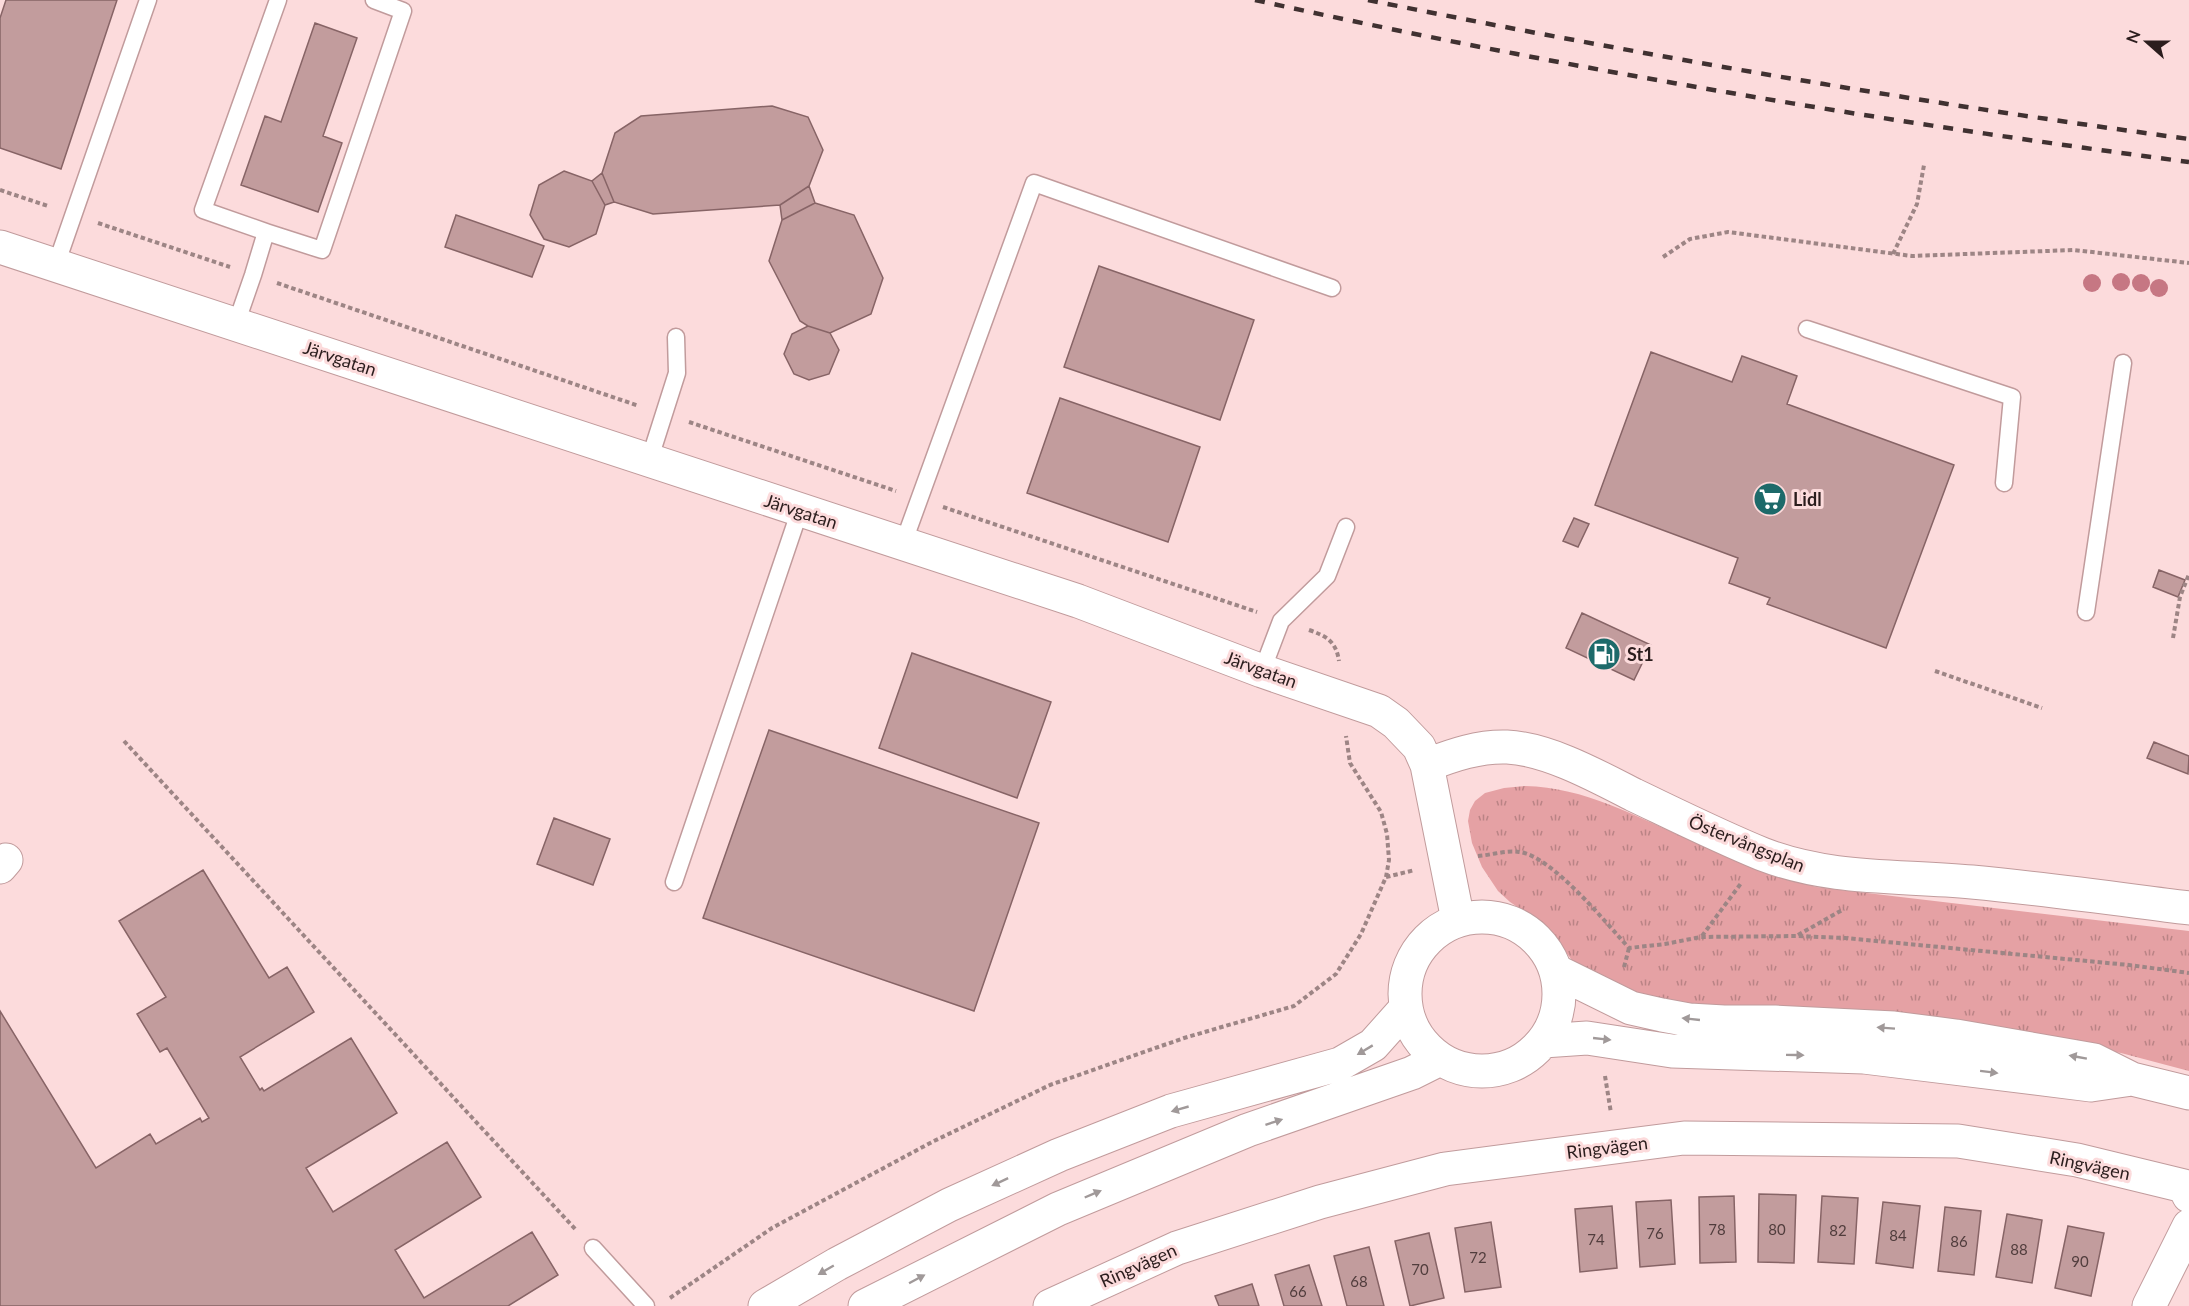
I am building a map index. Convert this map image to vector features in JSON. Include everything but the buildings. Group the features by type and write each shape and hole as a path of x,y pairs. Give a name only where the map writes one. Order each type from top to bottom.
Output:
{"street":[{"name":"Järvgatan","path":"0,247 1078,601 1262,671 1379,711 1396,723 1419,747 1427,765 1458,920"},
{"name":"Östervångsplan","path":"1427,765 1457,753 1485,749 1507,747 1530,751 1599,777 1763,854 1815,871 1897,879 1970,882 2189,908"},
{"path":"1485,916 1512,922 1535,937 1544,947 1556,971 1559,996 1553,1025 1543,1041 1514,1065 1495,1070 1464,1069 1440,1059 1418,1037 1410,1023 1405,993 1412,962 1431,936 1458,920 1485,916"},
{"path":"1556,971 1631,1008 1662,1015 1724,1022 1775,1022 1883,1028 1956,1036 2094,1060 2132,1079 2189,1093"},
{"path":"765,1306 837,1264 949,1205 1059,1155 1172,1111 1340,1064 1374,1045 1406,1008"},
{"path":"1543,1041 1587,1038 1672,1051 1864,1057 2091,1085 2132,1079"},
{"path":"865,1306 1058,1209 1248,1130 1412,1073 1440,1059"},
{"name":"Ringvägen","path":"1050,1306 1177,1248 1320,1202 1445,1168 1684,1138 1958,1141 2077,1160 2187,1191"},
{"path":"2149,1306 2189,1226"}],"lane":[{"path":"56,266 148,0"},
{"path":"278,0 203,210 322,250 403,11 374,0"},
{"path":"903,544 1034,183 1332,288"},
{"path":"236,324 266,232"},
{"path":"1807,329 2012,397 2004,483"},
{"path":"648,461 677,374 676,338"},
{"path":"2086,612 2123,363"},
{"path":"675,882 800,510"},
{"path":"1262,671 1281,621 1327,576 1346,527"},
{"path":"593,1248 646,1306"}],"path":[{"path":"1893,254 1917,204 1924,165"},
{"path":"1663,256 1690,239 1728,232 1912,256 2074,250 2189,263"},
{"path":"2173,638 2180,597 2189,574"},
{"path":"1935,671 2042,708"},
{"path":"667,1300 772,1228 932,1142 1050,1085 1184,1038 1294,1006 1336,974 1361,934 1386,877 1389,860 1388,834 1381,812 1350,763 1345,729"},
{"path":"124,741 593,1248"},
{"path":"1476,857 1519,852 1537,858 1579,892 1629,948 1701,937 1845,938 2129,965 2189,973"},
{"path":"1701,937 1763,854"},
{"path":"1386,877 1415,870"}],"green space":[{"path":"1525,786 1589,797 1721,853 1816,887 2189,931 2189,1071 2121,1053 1894,1015 1668,1007 1580,970 1544,925 1498,891 1482,867 1472,843 1468,821 1475,801 1485,793"}],"railway":[{"path":"1255,0 1487,48 1720,91 1954,129 2189,162"},
{"path":"1368,0 1572,40 1777,76 2189,139"}],"place":[{"name":"Lidl","path":"1770,499"},
{"name":"St1","path":"1604,654"}]}
